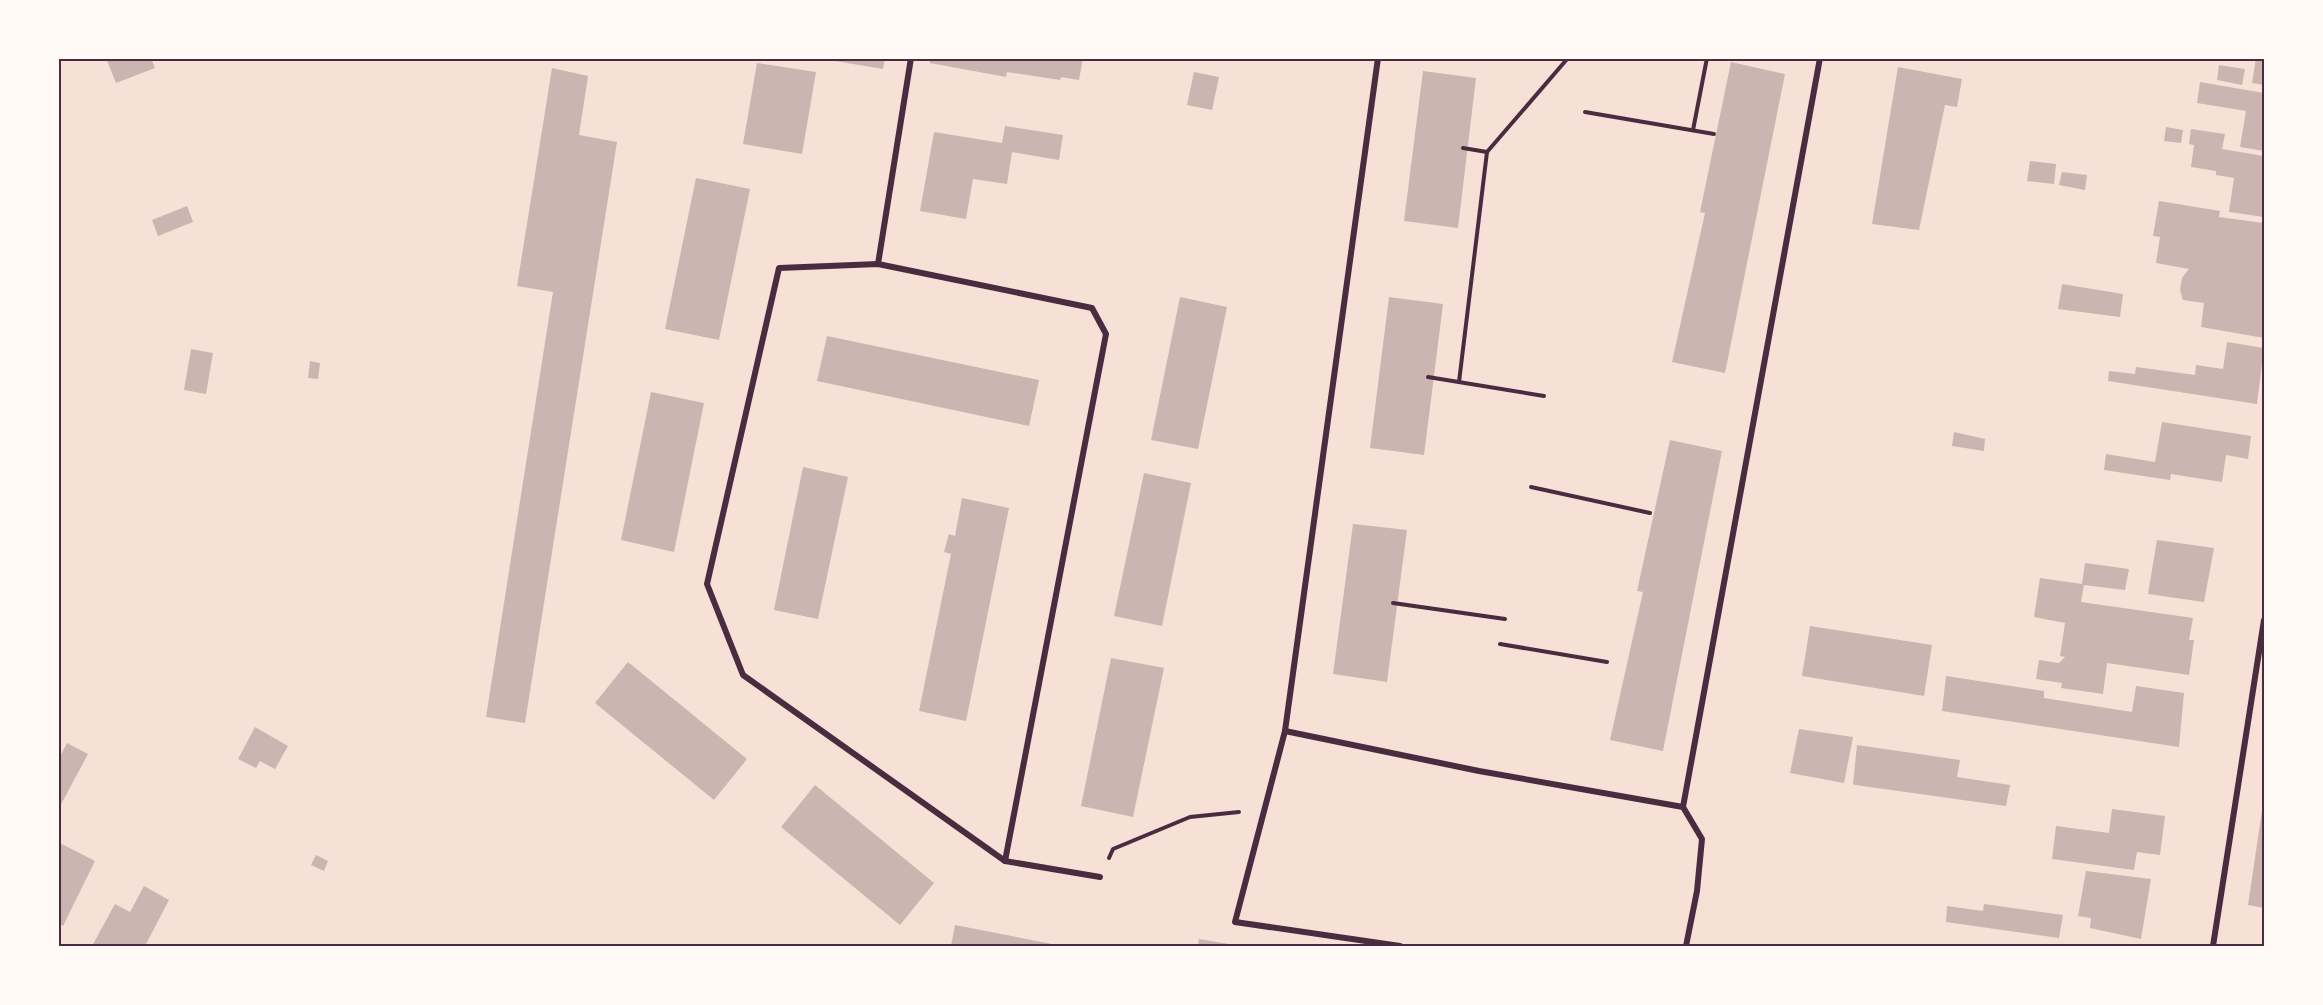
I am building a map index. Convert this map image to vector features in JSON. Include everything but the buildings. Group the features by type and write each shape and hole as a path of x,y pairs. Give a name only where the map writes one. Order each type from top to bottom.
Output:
{"street":[{"path":"878,264 911,58"},
{"path":"1378,58 1285,731 1235,922 1400,946"},
{"path":"1686,946 1697,891 1702,839 1683,807 1820,58"},
{"path":"1005,861 1106,334 1092,308 878,264 779,268 707,584 743,675 1005,861 1100,877"},
{"path":"2213,946 2265,620"},
{"path":"1285,731 1479,771 1683,807"}],"path":[{"path":"1459,382 1487,152 1568,58"},
{"path":"1693,130 1707,58"},
{"path":"1585,112 1714,134"},
{"path":"1463,148 1487,152"},
{"path":"1428,377 1544,396"},
{"path":"1531,487 1650,513"},
{"path":"1394,603 1505,619"},
{"path":"1500,644 1607,662"},
{"path":"1100,877 1113,849 1122,845 1190,817 1263,809"}]}
